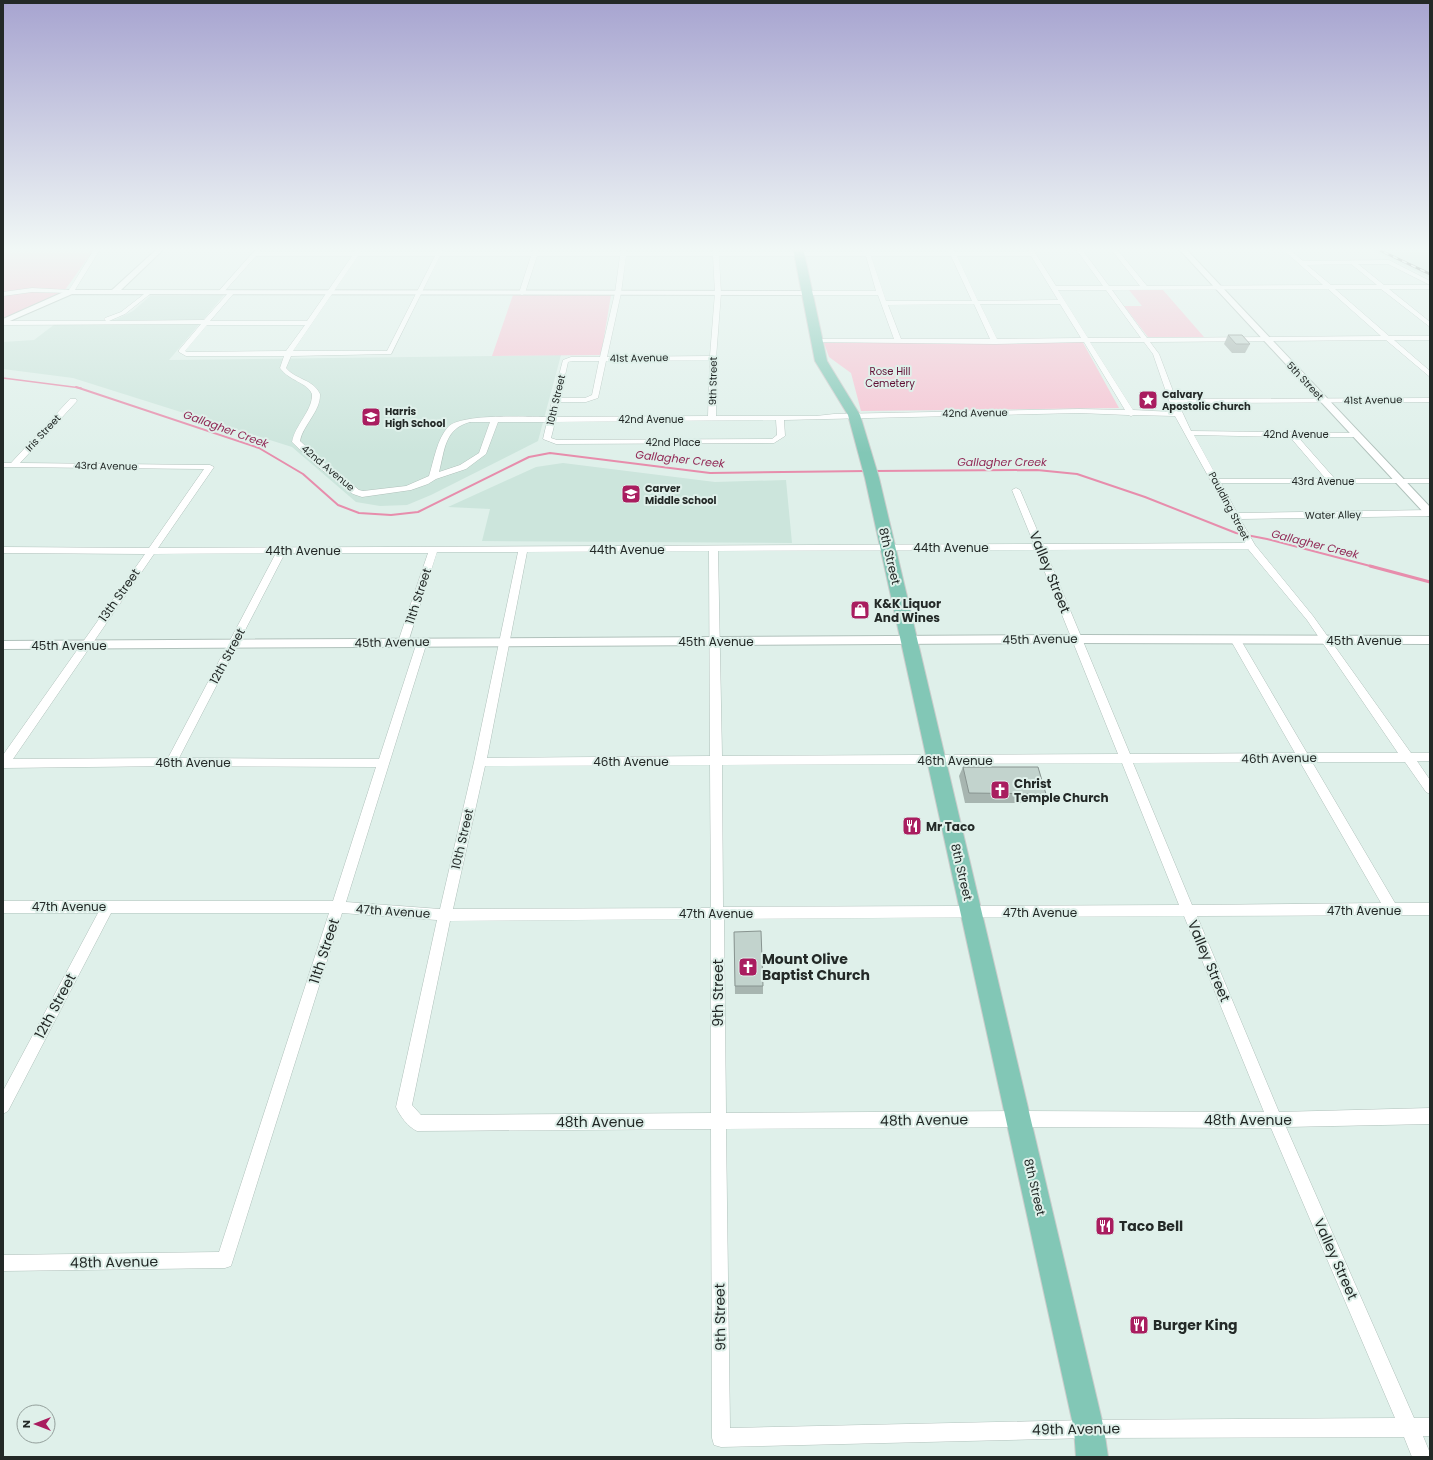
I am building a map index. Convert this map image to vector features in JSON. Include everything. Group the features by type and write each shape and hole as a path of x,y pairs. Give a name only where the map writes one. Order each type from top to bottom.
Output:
{"main road":[{"name":"8th Street","path":"811,316 821,361 854,416 871,472 1020,1119 1091,1443 1100,1457"}],"street":[{"path":"3,322 16,316"},
{"path":"96,322 114,316"},
{"path":"210,316 181,351 186,354 389,353 407,316"},
{"path":"288,354 314,316"},
{"path":"556,400 586,400 595,396 613,316"},
{"name":"9th Street","path":"712,418 713,358 716,316"},
{"path":"889,316 898,341"},
{"path":"981,316 994,342"},
{"path":"1071,316 1131,414"},
{"name":"Paulding Street","path":"1128,316 1156,354 1178,414 1249,543 1279,579 1325,640 1430,789"},
{"name":"5th Street","path":"1245,316 1430,513"},
{"path":"1362,316 1430,375"},
{"path":"1419,316 1430,325"},
{"path":"3,322 309,323"},
{"path":"816,341 994,342 1145,339 1430,338"},
{"name":"42nd Avenue","path":"288,354 283,368 287,375 313,387 316,393 315,404 296,433 296,442 320,464 356,492 362,494 408,489 422,484 433,477 448,432 451,428 463,422 551,419 780,418 1078,411 1131,414 1178,414"},
{"name":"41st Avenue","path":"566,361 571,359 604,358 713,358"},
{"name":"10th Street","path":"547,439 566,361"},
{"name":"41st Avenue","path":"1172,401 1430,400"},
{"name":"Iris Street","path":"13,465 74,401"},
{"name":"42nd Place","path":"547,439 556,442 774,441 781,436 780,418"},
{"path":"433,477 463,467 482,454 495,420"},
{"name":"42nd Avenue","path":"1188,433 1356,435"},
{"path":"1292,434 1333,481"},
{"name":"43rd Avenue","path":"3,465 210,467"},
{"name":"13th Street","path":"3,764 210,467"},
{"name":"43rd Avenue","path":"1216,481 1430,481"},
{"name":"Valley Street","path":"1016,490 1275,1120 1422,1457"},
{"name":"Water Alley","path":"1235,516 1430,513"},
{"name":"44th Avenue","path":"3,550 150,551 713,549 1040,547 1249,543"},
{"name":"10th Street","path":"418,1123 404,1107 445,915 480,762 503,642 523,549"},
{"name":"9th Street","path":"713,549 721,1438"},
{"name":"12th Street","path":"172,762 282,550"},
{"name":"11th Street","path":"403,642 433,550"},
{"name":"45th Avenue","path":"3,645 1078,639 1235,639 1428,642"},
{"path":"1235,639 1390,909"},
{"name":"11th Street","path":"225,1260 422,642"},
{"name":"46th Avenue","path":"480,762 936,759 1127,760 1430,757"},
{"name":"46th Avenue","path":"3,764 172,762 384,763"},
{"name":"12th Street","path":"3,1106 108,906"},
{"name":"47th Avenue","path":"3,907 338,907 445,915 1430,909"},
{"name":"48th Avenue","path":"418,1123 1020,1119 1275,1120 1430,1116"},
{"name":"48th Avenue","path":"3,1263 225,1260"},
{"name":"49th Avenue","path":"721,1438 1091,1443 1430,1427"}],"shaded area":[{"name":"Harris High School","path":"123,316 206,316 169,360 561,355 538,441 431,495 407,505 380,506 356,502 292,447 73,378 3,369 3,342 34,340 55,324 100,324"},
{"name":"Carver Middle School","path":"563,463 715,482 786,480 792,543 482,541 490,509 448,507 536,467"}],"green space":[{"path":"3,316 12,316 3,320"},
{"path":"506,316 607,316 601,355 492,356"},
{"path":"1132,316 1186,316 1204,337 1148,337"},
{"name":"Rose Hill Cemetery","path":"1082,341 1119,408 861,411 851,373 829,357 824,343"}],"building":[{"path":"1228,335 1242,335 1250,344 1236,344"},
{"path":"963,767 1038,767 1046,794 969,793"},
{"name":"Mount Olive Baptist Church","path":"761,931 763,986 735,986 734,932"}],"waterway":[{"name":"Gallagher Creek","path":"3,378 78,388"},
{"name":"Gallagher Creek","path":"78,388 259,448 303,474 338,505 359,513 391,515 418,512 529,457 550,453 710,473 867,471"},
{"name":"Gallagher Creek","path":"873,471 1037,470 1077,474 1145,497 1236,533 1267,539 1374,567"},
{"name":"Gallagher Creek","path":"1370,566 1430,582"}],"place":[{"name":"Calvary Apostolic Church","path":"1148,400"},
{"name":"Harris High School","path":"371,417"},
{"name":"Carver Middle School","path":"631,494"},
{"name":"K&K Liquor And Wines","path":"860,610"},
{"name":"Christ Temple Church","path":"1000,790"},
{"name":"Mr Taco","path":"912,826"},
{"name":"Mount Olive Baptist Church","path":"748,967"},
{"name":"Taco Bell","path":"1105,1226"},
{"name":"Burger King","path":"1139,1325"}]}
